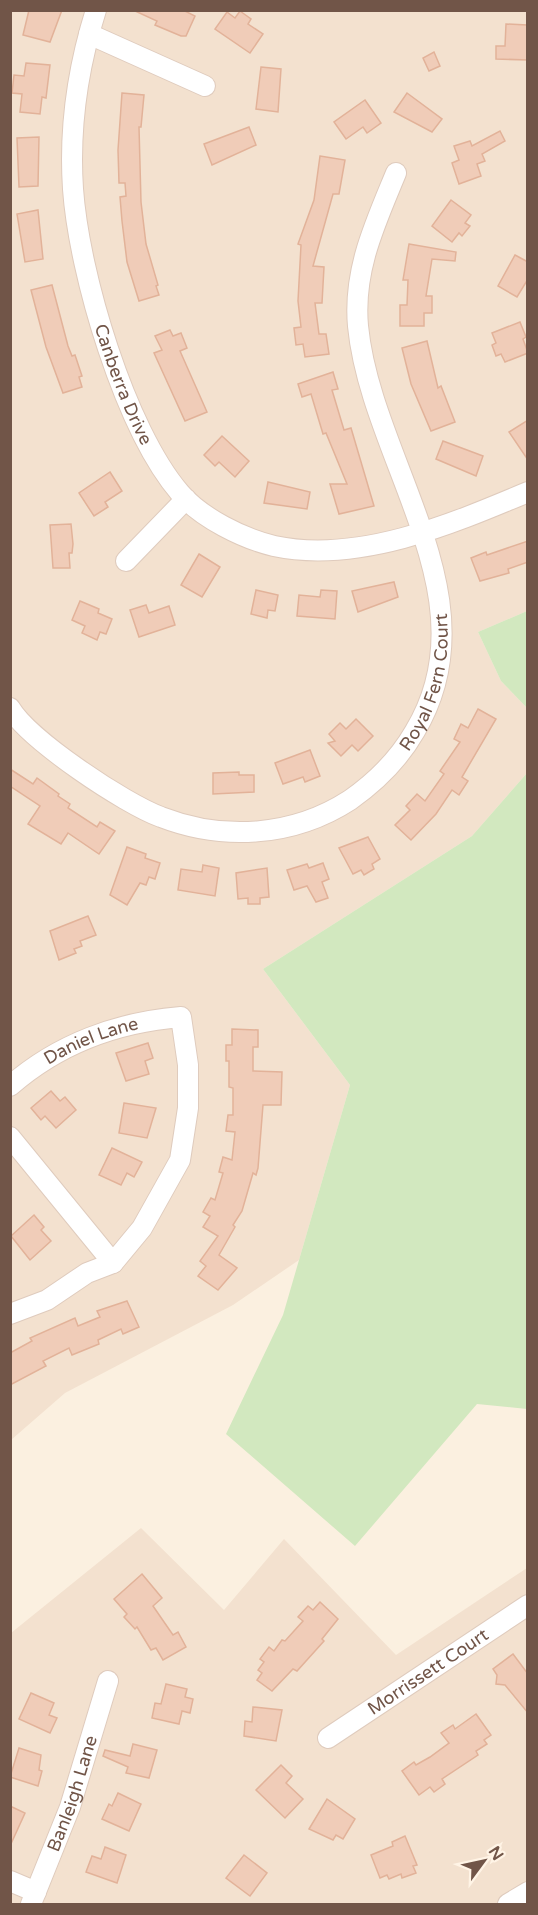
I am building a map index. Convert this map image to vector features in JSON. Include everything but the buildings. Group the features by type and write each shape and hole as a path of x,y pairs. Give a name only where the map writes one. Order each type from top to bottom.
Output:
{"street":[{"name":"Canberra Drive","path":"96,10 79,76 73,158 73,190 87,273 107,345 138,422 152,451 186,498 220,522 245,535 271,545 299,551 352,548 422,531 528,492"},
{"path":"88,34 205,86"},
{"name":"Royal Fern Court","path":"10,708 28,729 107,786 156,816 183,826 230,834 267,831 314,818 339,807 380,777 410,740 424,717 436,687 441,661 440,599 422,531 378,411 366,370 358,323 357,299 363,255 396,173"},
{"path":"126,561 186,498"},
{"name":"Daniel Lane","path":"10,1086 54,1053 72,1044 131,1024 152,1019 181,1017 188,1065 188,1108 180,1160 142,1228 113,1263"},
{"path":"10,1137 113,1263 87,1273 47,1300 10,1314"},
{"name":"Morrissett Court","path":"328,1738 528,1605"},
{"name":"Banleigh Lane","path":"34,1898 69,1807 108,1681"},
{"path":"10,1881 34,1898"},
{"path":"508,1905 528,1892"}],"shaded area":[{"path":"11,11 527,11 527,611 478,632 501,681 527,708 527,773 472,836 263,969 350,1085 299,1260 233,1305 65,1393 11,1440"},
{"path":"141,1528 224,1610 284,1539 396,1655 527,1568 527,1904 11,1904 11,1633"}],"green space":[{"path":"527,611 527,708 501,681 478,632"},
{"path":"527,773 527,1409 477,1404 355,1546 226,1434 283,1315 350,1085 263,969 472,836"}]}
